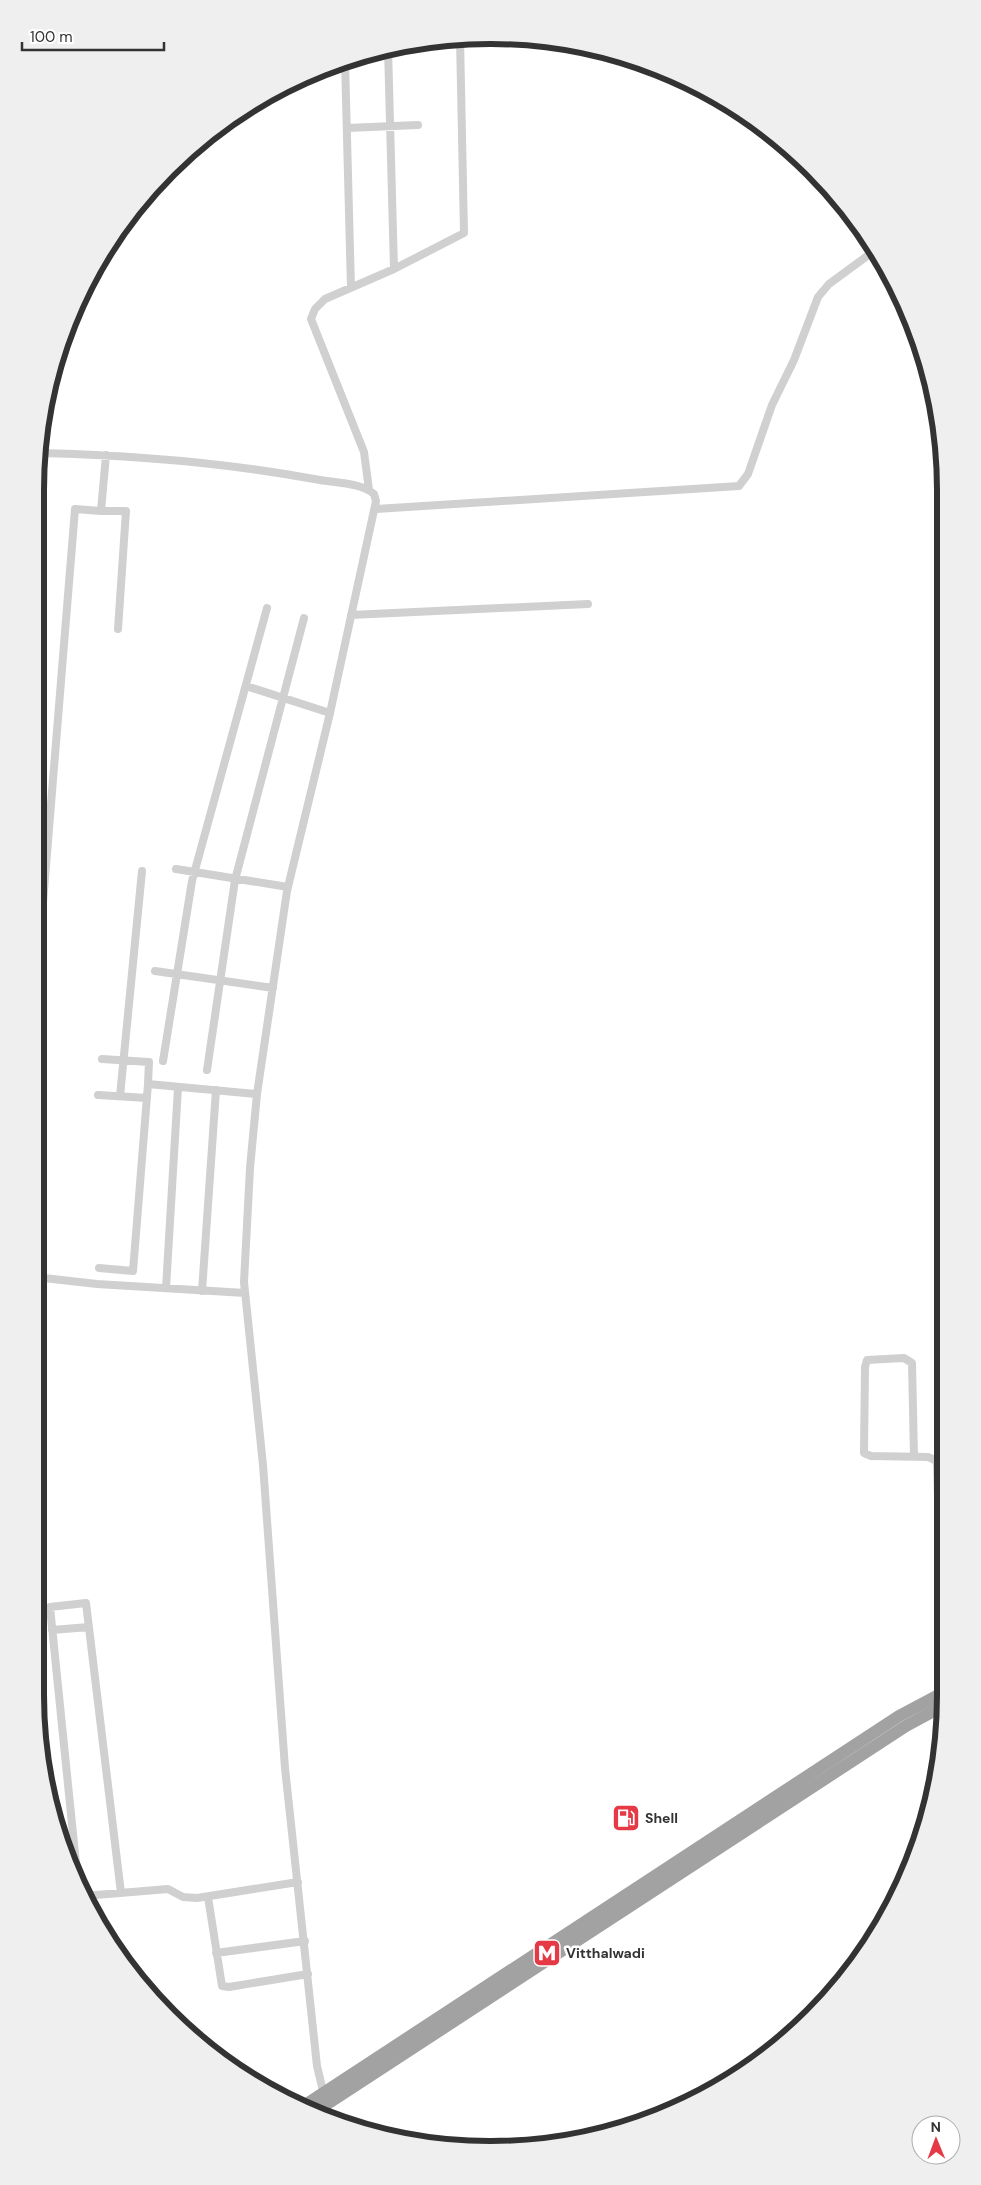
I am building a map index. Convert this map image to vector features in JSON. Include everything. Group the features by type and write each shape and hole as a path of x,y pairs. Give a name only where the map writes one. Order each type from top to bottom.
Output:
{"highway":[{"path":"322,2104 899,1716 937,1696"},
{"path":"322,2104 906,1726 936,1710"}],"street":[{"path":"369,490 364,452 311,319 315,309 325,300 394,269 464,233 460,45"},
{"path":"388,56 394,269"},
{"path":"345,68 351,288"},
{"path":"347,128 418,125"},
{"path":"376,509 739,486 748,474 772,406 794,360 818,297 829,284 869,254"},
{"path":"46,453 106,455 301,476 369,490 374,494 376,509 288,887 257,1094 250,1168 245,1293 262,1465 283,1749 322,2104"},
{"path":"102,510 106,455"},
{"path":"44,890 75,509 126,511 118,629"},
{"path":"351,615 588,604"},
{"path":"163,1061 194,872 267,608"},
{"path":"207,1070 236,878 304,618"},
{"path":"246,686 330,713"},
{"path":"176,869 288,887"},
{"path":"120,1096 142,871"},
{"path":"155,971 273,988"},
{"path":"99,1268 133,1271 149,1062 102,1059"},
{"path":"148,1084 257,1094"},
{"path":"166,1288 178,1088"},
{"path":"202,1291 216,1090"},
{"path":"98,1095 147,1098"},
{"path":"44,1278 97,1284 245,1293"},
{"path":"914,1456 912,1363 904,1358 867,1360 865,1367 864,1452 871,1456 932,1458 937,1464"},
{"path":"76,1859 50,1607 86,1603 121,1893"},
{"path":"52,1630 89,1627"},
{"path":"92,1895 168,1889 189,1898 208,1897 298,1882"},
{"path":"208,1897 221,1982 225,1987 308,1974"},
{"path":"216,1953 304,1942"}],"place":[{"name":"Shell","path":"626,1818"},
{"name":"Vitthalwadi","path":"547,1953"}]}
